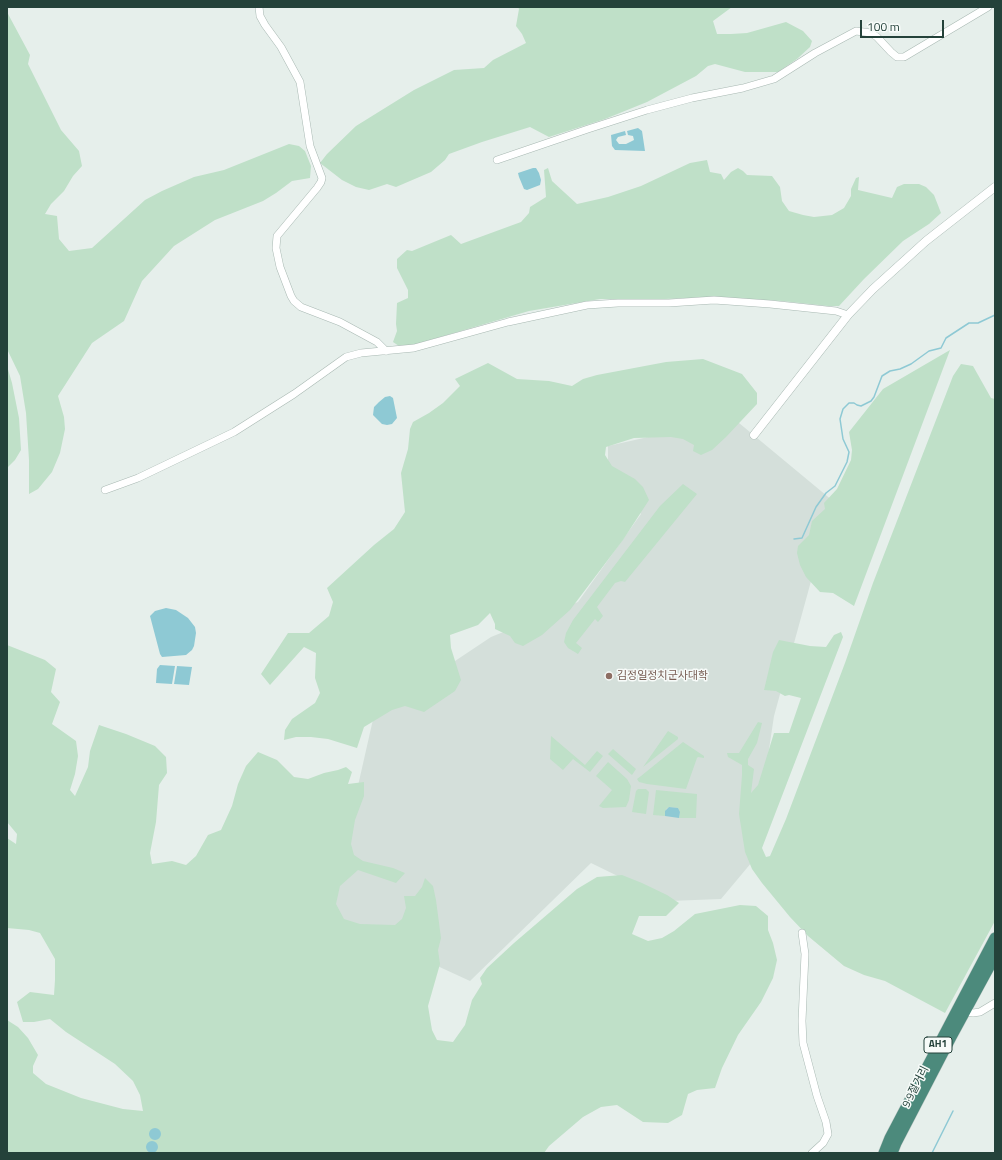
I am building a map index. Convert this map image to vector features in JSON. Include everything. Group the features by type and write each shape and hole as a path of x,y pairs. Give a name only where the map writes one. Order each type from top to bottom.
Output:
{"highway":[{"name":"9·9절거리","path":"884,1153 901,1117 995,938"},
{"name":"9·9절거리","path":"892,1153 896,1142 995,956"}],"street":[{"path":"259,7 260,16 281,47 300,82 310,146 322,178 317,188 277,236 276,248 280,267 291,296 301,307 340,322 377,342 386,351"},
{"path":"497,160 647,110 692,98 743,88 774,79 815,53 856,31 871,33 891,52 898,57 904,58 988,7"},
{"path":"754,435 848,314 873,289 926,242 995,187"},
{"path":"105,490 138,478 234,432 294,394 346,357 361,353 414,348 508,322 587,305 618,302 669,303 714,300 770,304 836,311 848,314"},
{"path":"802,933 805,954 802,1043 826,1122 828,1134 823,1143 812,1153"},
{"path":"964,1012 980,1012 995,1003"}],"shaded area":[{"name":"김정일정치군사대학","path":"733,418 833,501 774,716 752,862 721,899 669,901 591,863 470,981 331,917 374,715 491,637 578,602 641,514 608,464 608,446"}],"green space":[{"path":"518,7 732,7 713,21 717,34 747,33 786,22 803,31 812,41 810,47 797,59 778,72 745,72 715,64 708,66 696,76 647,102 605,119 549,137 530,127 482,142 449,154 445,160 431,172 396,187 387,184 369,190 356,187 342,180 320,163 327,154 356,126 414,90 454,70 484,68 493,60 526,43 516,26 519,9"},
{"path":"7,12 30,55 28,64 61,130 79,151 82,166 73,176 64,191 51,204 45,214 57,216 59,239 69,251 92,248 145,200 194,177 224,170 289,144 299,146 305,151 311,166 310,178 292,181 263,201 215,220 174,246 142,281 124,321 92,343 58,396 64,417 65,429 60,453 52,472 38,489 29,494 29,460 26,413 20,376 7,349"},
{"path":"707,160 710,172 721,174 724,180 731,172 738,168 747,175 772,176 780,187 782,201 789,211 803,215 814,217 832,215 844,208 851,196 851,189 856,178 859,177 858,190 892,198 897,187 904,184 919,184 926,187 934,195 941,213 929,224 903,241 839,306 713,297 600,299 529,311 413,345 399,346 393,342 397,331 397,303 408,298 408,290 397,268 397,259 407,250 412,251 451,235 461,244 521,222 529,213 530,207 546,197 544,170 548,168 552,181 577,204 608,197 641,186 690,163"},
{"path":"950,350 854,606 833,593 820,592 806,577 800,565 797,553 798,546 809,535 812,521 825,509 824,503 837,489 851,460 852,450 849,432 883,389"},
{"path":"703,359 742,374 757,393 757,404 712,450 701,455 693,451 694,445 683,439 671,437 634,438 606,447 605,455 612,466 635,479 643,487 649,500 623,540 570,610 542,635 523,646 515,643 510,636 495,629 495,624 490,613 478,625 450,635 451,648 461,680 455,691 424,712 405,706 392,710 364,727 357,748 328,739 311,737 296,737 284,740 285,730 292,719 315,703 320,693 315,678 316,653 304,647 270,685 261,674 288,633 309,633 329,616 333,602 327,588 374,545 394,529 405,512 401,473 408,449 410,429 413,422 443,403 460,386 455,379 488,363 517,379 549,381 572,386 583,379 597,375 666,362"},
{"path":"961,364 973,366 991,398 995,399 995,921 945,1013 885,981 864,975 844,966 808,936 790,917 752,869 745,852 739,814 742,765 728,757 727,753 739,753 758,722 762,723 757,743 748,759 748,765 754,769 751,793 758,785 774,733 789,733 801,698 789,695 785,696 776,691 764,690 773,652 779,640 810,646 826,647 834,635 841,632 843,637 762,848 766,857 770,856 786,819 845,663 873,583 953,376"},
{"path":"7,366 19,418 21,450 15,460 7,468"},
{"path":"683,484 697,494 625,582 621,581 615,583 597,607 603,616 598,622 595,619 576,643 582,648 578,654 568,648 564,642 566,633 573,620 660,506"},
{"path":"7,645 45,660 56,669 51,692 60,702 52,724 76,741 78,756 75,774 70,790 75,796 88,767 90,751 99,725 155,746 166,757 167,773 159,785 156,822 150,853 152,864 172,861 186,865 196,856 208,835 221,830 232,806 238,784 246,766 258,752 277,760 294,777 308,779 346,767 352,772 348,784 364,782 364,796 355,820 351,844 354,855 363,861 393,868 405,873 396,883 358,870 340,886 336,904 344,919 360,924 395,925 402,919 406,908 404,896 415,896 422,887 425,878 433,886 441,938 438,950 440,964 428,1006 432,1030 437,1040 453,1042 465,1025 472,1000 482,984 480,978 487,968 577,889 597,877 622,875 667,895 679,903 666,916 639,916 632,934 648,941 662,938 674,931 695,914 740,905 756,906 768,916 768,930 777,960 773,978 761,1002 738,1035 722,1068 715,1088 697,1090 688,1094 682,1115 668,1123 643,1122 617,1105 601,1107 583,1117 549,1146 544,1153 7,1153 7,1020 18,1027 28,1038 38,1055 33,1066 33,1073 46,1084 81,1098 123,1109 143,1111 140,1095 133,1081 115,1064 66,1032 50,1019 34,1022 23,1022 17,1002 30,992 54,995 55,959 40,933 29,930 7,928 7,838 16,844 17,834 7,822"},
{"path":"668,731 678,737 678,739 643,767"},
{"path":"551,736 585,765 597,751 603,756 590,772 573,759 563,770 550,759"},
{"path":"683,742 704,756 704,758 697,758 686,789 639,782 637,779"},
{"path":"613,749 636,769 632,775 608,754"},
{"path":"608,762 627,779 631,786 629,800 626,807 603,808 599,806 612,790 596,776"},
{"path":"638,789 646,789 649,792 646,814 632,812 636,791"},
{"path":"656,790 697,794 696,818 679,818 680,812 678,808 669,807 666,809 665,816 653,815"}],"water":[{"path":"638,128 642,131 645,151 615,150 612,146 611,135 625,131 626,135 618,137 616,140 619,144 626,144 634,140 633,136 628,135 627,131"},
{"path":"536,168 539,173 541,180 540,185 527,190 524,189 518,173"},
{"path":"390,396 393,398 397,418 392,424 387,425 382,424 373,415 374,407 385,397"},
{"path":"166,608 176,610 188,618 195,627 196,633 194,646 186,655 162,657 160,654 150,616 155,611"},
{"path":"160,665 175,666 172,684 156,683 157,669"},
{"path":"177,666 192,667 189,685 174,684"},
{"path":"669,807 678,808 680,812 679,818 665,816 665,811"},
{"path":"157,1128 160,1129 160,1139 153,1140 150,1139 149,1132 150,1129"},
{"path":"154,1141 157,1142 157,1152 150,1153 147,1152 146,1145 147,1142"}],"waterway":[{"path":"794,539 802,538 816,507 826,493 835,486 847,462 849,452 843,439 840,419 843,409 849,403 854,403 861,406 871,401 882,376 890,371 900,369 911,364 929,351 941,348 946,338 969,323 978,323 995,315"},
{"path":"932,1153 953,1111"}],"place":[{"name":"김정일정치군사대학","path":"609,676"}]}
